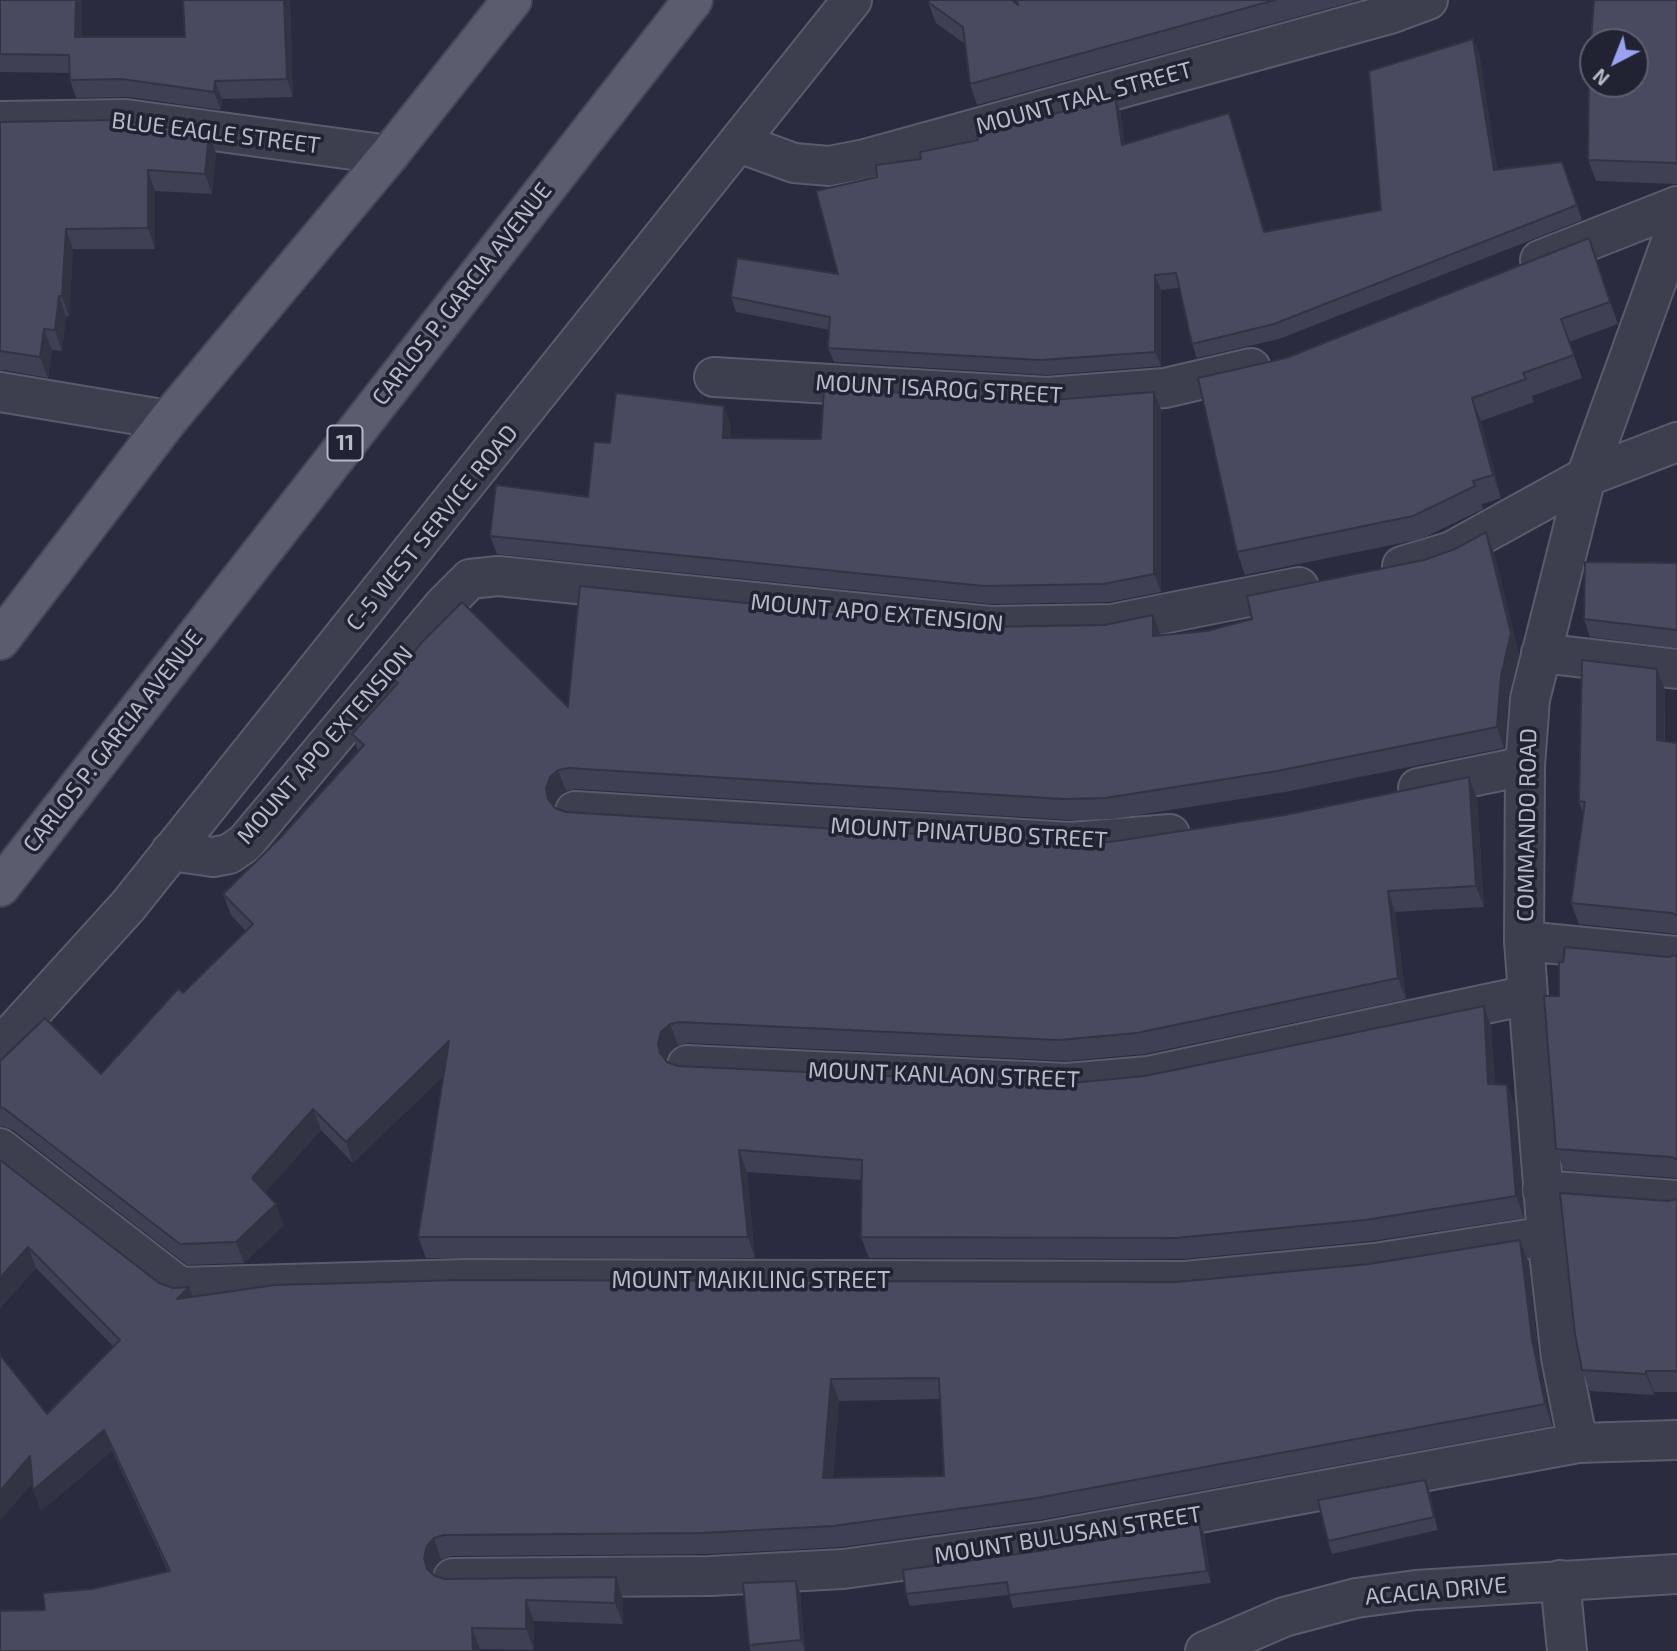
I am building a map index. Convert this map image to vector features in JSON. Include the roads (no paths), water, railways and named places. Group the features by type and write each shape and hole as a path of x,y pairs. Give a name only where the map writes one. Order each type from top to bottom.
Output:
{"main road":[{"path":"0,640 168,420 389,155 512,0"},
{"name":"CARLOS P. GARCIA AVENUE","path":"0,887 119,731 693,0"}],"street":[{"name":"C-5 WEST SERVICE ROAD","path":"0,1047 128,906 852,0"},
{"name":"MOUNT TAAL STREET","path":"739,143 794,163 829,166 865,159 1390,14 1428,0"},
{"name":"BLUE EAGLE STREET","path":"0,121 126,119 389,155"},
{"path":"1508,273 1677,206"},
{"name":"COMMANDO ROAD","path":"1578,1443 1561,1358 1542,1191 1524,941 1525,766 1530,699 1586,477 1677,225"},
{"name":"MOUNT ISAROG STREET","path":"714,377 1047,397 1165,388 1286,360"},
{"path":"0,392 168,420"},
{"name":"MOUNT APO EXTENSION","path":"171,851 214,857 229,854 245,843 444,605 470,579 498,576 990,626 1112,624 1353,576 1452,551 1586,477 1677,442"},
{"path":"1541,653 1677,668"},
{"path":"1381,796 1525,766"},
{"name":"MOUNT PINATUBO STREET","path":"575,811 1070,842 1143,839 1209,828"},
{"path":"1524,941 1677,956"},
{"name":"MOUNT KANLAON STREET","path":"687,1065 1067,1083 1148,1076 1528,995"},
{"name":"MOUNT MAIKILING STREET","path":"0,1148 180,1287 466,1279 1185,1281 1375,1263 1547,1236"},
{"path":"1542,1191 1677,1200"},
{"name":"MOUNT BULUSAN STREET","path":"453,1578 710,1576 843,1569 1048,1541 1578,1443 1677,1440"},
{"name":"ACACIA DRIVE","path":"1205,1651 1284,1617 1356,1598 1416,1590 1677,1574"},
{"path":"1560,1580 1567,1651"}]}
